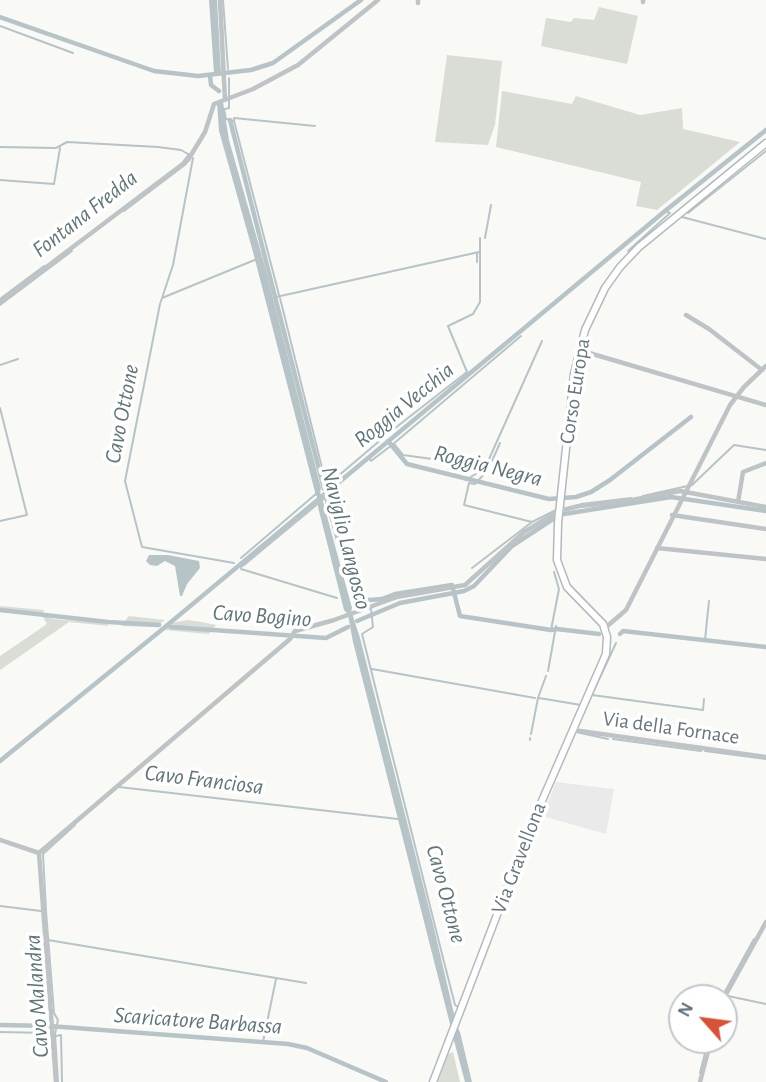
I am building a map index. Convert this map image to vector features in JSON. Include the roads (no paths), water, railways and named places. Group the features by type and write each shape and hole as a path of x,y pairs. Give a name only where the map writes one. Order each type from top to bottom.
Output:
{"main road":[{"name":"Corso Europa","path":"601,623 575,598 561,576 557,560 559,511 578,350 594,307 620,267 639,247 766,143"},
{"name":"Via Gravellona","path":"433,1082 531,827 604,661 607,637 601,623"}],"street":[{"path":"220,0 224,100"},
{"path":"0,302 188,160 205,132 213,107 298,65 378,0"},
{"path":"686,315 764,368"},
{"path":"578,350 766,405"},
{"name":"Via Gravellona","path":"607,637 657,548 722,418 736,396 764,368"},
{"path":"738,502 743,472 766,463"},
{"path":"39,853 294,633 397,597 453,588 472,582 513,540 559,511 587,504 621,502 684,491 766,507"},
{"path":"672,515 766,529"},
{"path":"657,548 766,559"},
{"path":"601,623 620,617"},
{"name":"Via della Fornace","path":"572,730 766,757"},
{"path":"0,840 39,853"},
{"path":"39,853 55,1082"},
{"path":"732,984 766,922"},
{"path":"700,1082 707,1054"}],"waterway":[{"path":"223,0 228,69"},
{"path":"0,17 154,71 198,76 251,70 273,63 361,0"},
{"path":"0,26 73,53"},
{"path":"210,75 211,85 219,91"},
{"path":"225,109 229,108 229,78"},
{"path":"224,109 226,119 234,121 234,118 315,126"},
{"name":"Naviglio Langosco","path":"230,120 324,489"},
{"path":"234,121 279,295"},
{"name":"Roggia Vecchia","path":"0,761 766,130"},
{"path":"0,147 56,148 67,142 158,147 181,150 188,154"},
{"path":"0,180 54,184 60,148"},
{"path":"688,213 766,151"},
{"name":"Fontana Fredda","path":"183,162 189,154"},
{"name":"Cavo Ottone","path":"193,158 173,265 160,304 125,481 142,547 234,563"},
{"name":"Fontana Fredda","path":"124,211 186,164"},
{"path":"485,238 491,205"},
{"path":"628,251 670,213 665,211"},
{"path":"682,217 766,239"},
{"name":"Roggia Vecchia","path":"324,488 467,372 448,326 473,314 480,302 480,238"},
{"path":"0,305 72,251"},
{"path":"276,297 479,252"},
{"path":"477,253 477,262"},
{"name":"Cavo Ottone","path":"162,298 257,259"},
{"name":"Fontana Fredda","path":"0,299 44,266"},
{"name":"Naviglio Langosco","path":"280,298 326,484"},
{"path":"369,458 371,461 392,445 521,336"},
{"path":"466,480 485,468 542,341"},
{"path":"0,365 18,359"},
{"path":"0,408 27,515 0,521"},
{"name":"Roggia Negra","path":"388,441 407,464 549,499 576,497 591,492 610,480 691,417"},
{"path":"500,443 488,470 475,484 469,483 464,505 532,522"},
{"path":"394,444 403,455 484,466"},
{"path":"643,496 692,485 734,445 766,450"},
{"name":"Roggia Vecchia","path":"317,489 322,507"},
{"name":"Naviglio Langosco","path":"327,491 343,545 342,556"},
{"name":"Naviglio Langosco","path":"241,558 317,493"},
{"name":"Roggia Vecchia","path":"239,565 244,565 326,497"},
{"name":"Naviglio Langosco","path":"326,497 354,597 382,599 395,594 452,585 460,616 551,630 599,634"},
{"name":"Cavo Bogino","path":"564,514 671,497 766,511"},
{"path":"581,504 631,498"},
{"path":"472,568 532,522 556,510"},
{"name":"Cavo Bogino","path":"357,621 400,603 464,591 474,586 512,546 553,519"},
{"name":"Cavo Ottone","path":"241,569 337,598"},
{"path":"551,630 559,589 554,572"},
{"path":"705,640 709,601"},
{"name":"Cavo Ottone","path":"354,602 368,604"},
{"name":"Cavo Ottone","path":"371,609 373,627 362,634 455,1005 458,1007"},
{"name":"Cavo Bogino","path":"0,610 159,625"},
{"path":"548,671 556,626"},
{"name":"Cavo Bogino","path":"171,627 326,638 348,627"},
{"path":"620,634 623,631 766,647"},
{"path":"581,718 616,643"},
{"path":"372,669 535,698"},
{"path":"531,734 538,698 546,676"},
{"path":"592,695 703,710 704,699"},
{"path":"539,698 581,705"},
{"path":"576,732 608,739"},
{"path":"613,739 701,751"},
{"path":"705,751 766,759"},
{"name":"Cavo Franciosa","path":"119,787 398,819"},
{"name":"Cavo Franciosa","path":"46,911 43,854 75,825"},
{"name":"Cavo Malandra","path":"0,906 41,911"},
{"name":"Cavo Malandra","path":"46,911 54,1013 58,1020 55,1034 58,1082"},
{"path":"729,984 754,939"},
{"path":"48,940 306,983"},
{"path":"263,1042 276,979"},
{"path":"738,998 766,1004"},
{"name":"Scaricatore Barbassa","path":"0,1025 49,1026 288,1044 307,1048 386,1082"},
{"path":"0,1032 49,1033"},
{"path":"56,1036 61,1035 62,1082"},
{"path":"700,1073 705,1054"}]}
